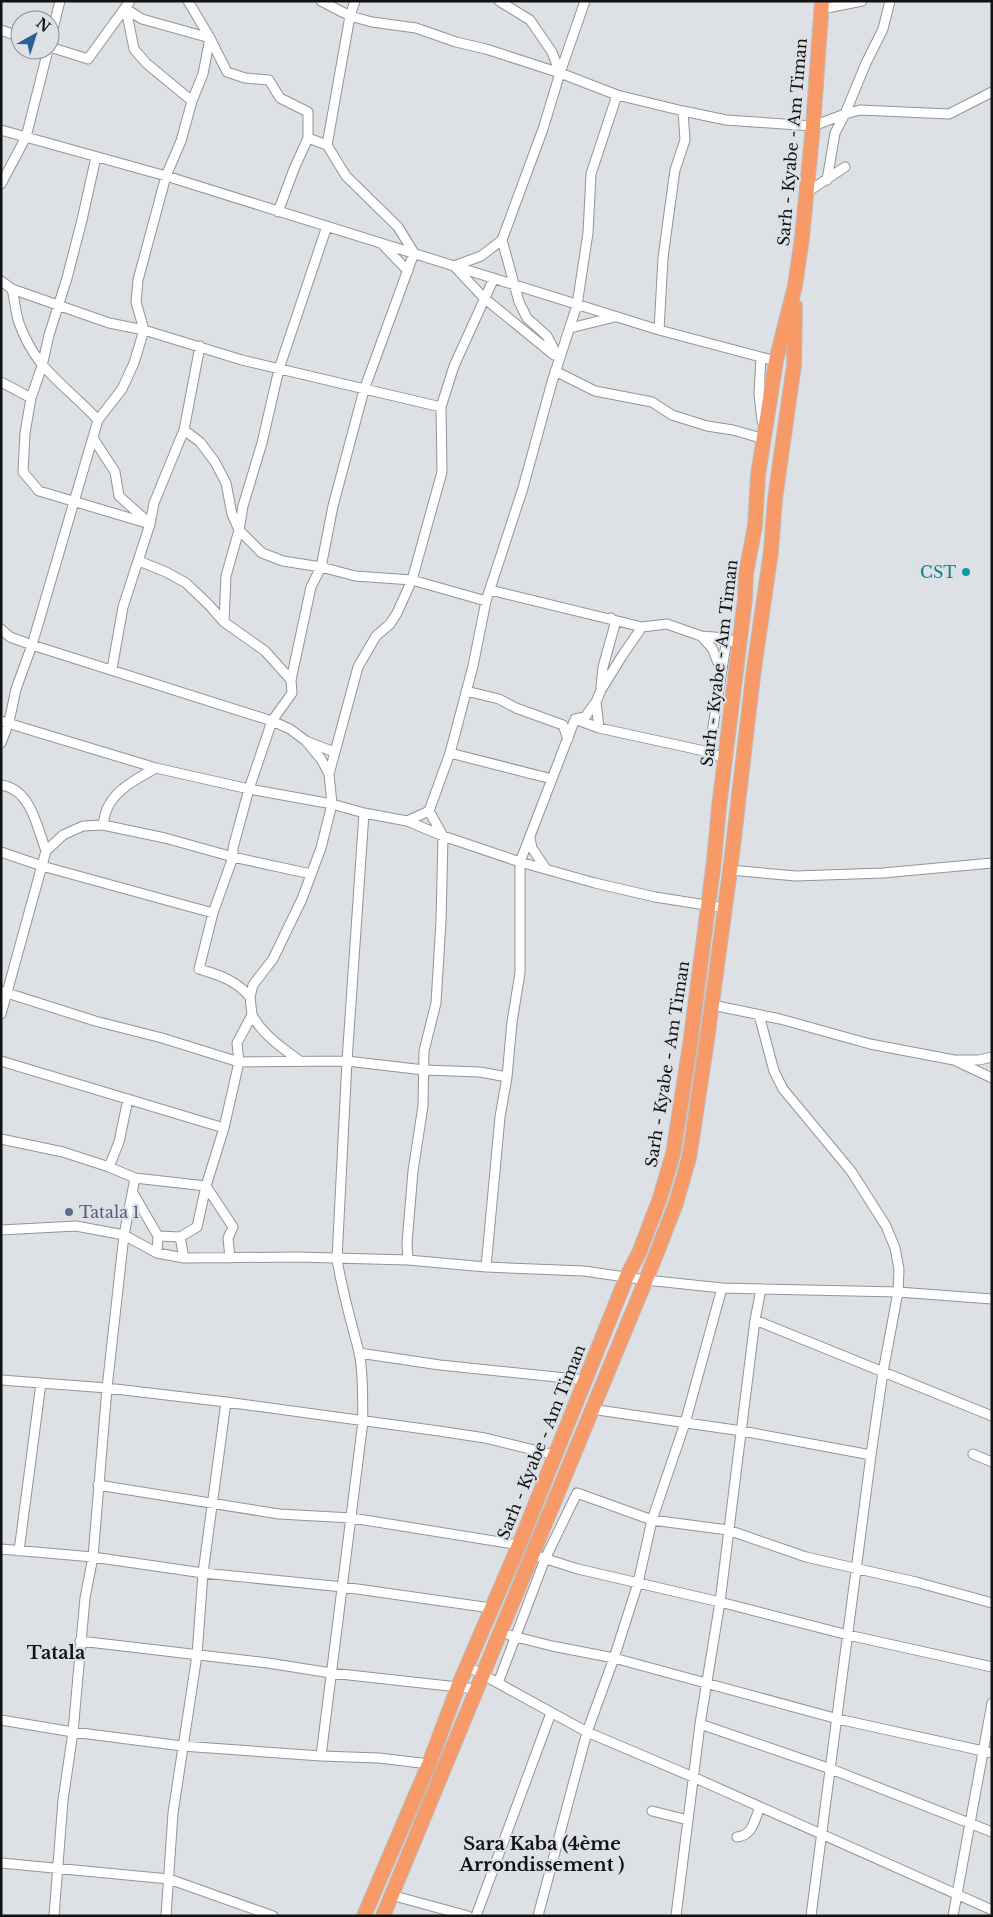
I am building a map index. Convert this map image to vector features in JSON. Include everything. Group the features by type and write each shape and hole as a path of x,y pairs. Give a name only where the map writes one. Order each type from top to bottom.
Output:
{"highway":[{"name":"Sarh - Kyabe - Am Timan","path":"383,1916 499,1632 539,1557 548,1519 646,1280 676,1203 689,1158 730,870 753,676 771,551 775,499 794,365 795,286 813,126 822,5"},
{"name":"Sarh - Kyabe - Am Timan","path":"364,1916 429,1764 466,1666 519,1544 627,1276 639,1253 660,1198 673,1154 690,1045 708,906 745,599 746,573 755,526 758,475 776,361 795,286"}],"street":[{"path":"188,1 227,72 245,78 269,80 280,98 308,112 308,138 278,212"},
{"path":"321,1 350,16 372,22 416,28 560,73 617,95 726,120 813,126 860,110 949,114 992,92"},
{"path":"327,145 354,1"},
{"path":"499,1 530,20 552,52 560,73"},
{"path":"454,266 481,256 502,240 585,1"},
{"path":"822,5 862,1"},
{"path":"827,180 834,133 845,114 866,63 883,29 890,1"},
{"path":"128,5 142,19 210,38"},
{"path":"60,52 88,59 128,5"},
{"path":"128,5 134,49 146,64 192,101"},
{"path":"1,743 5,721 32,645 98,420 122,389 134,363 144,330 136,302 138,280 166,176 181,142 192,101 203,74 210,38"},
{"path":"1,184 26,137 46,60"},
{"path":"407,821 429,811 450,753 466,692 486,601 523,488 577,305 588,233 591,174 617,95"},
{"path":"659,330 663,258 668,213 675,170 685,140 682,111"},
{"path":"1,130 166,176 615,317 776,361"},
{"path":"308,138 327,145 346,176 398,227 414,253"},
{"path":"96,157 82,220 48,335 42,366 31,398 25,433 23,472 39,491 150,524"},
{"path":"806,193 845,167"},
{"path":"224,622 226,576 239,530 243,506 262,443 279,369 327,226"},
{"path":"502,240 519,302 527,318 547,336 560,359"},
{"path":"380,242 408,271"},
{"path":"250,997 242,987 228,978 199,969 213,913 232,857 249,789 272,721 292,693 291,680 311,587 321,567 333,506 364,390 414,253"},
{"path":"454,266 484,298 560,359"},
{"path":"300,1062 276,1044 259,1027 252,1015 250,997 253,985 274,959 302,899 321,848 332,804 329,774 358,667 376,636 390,624 397,613 412,580 442,472 441,407 454,366 494,278"},
{"path":"1,281 12,289 109,323 144,330 279,369 441,407"},
{"path":"12,289 13,303 19,322 30,347 42,366 98,420"},
{"path":"570,328 615,317"},
{"path":"112,669 123,607 139,561 154,503 184,430 200,346"},
{"path":"556,371 595,391 652,402 672,415 707,426 764,439 759,394 761,358"},
{"path":"1,382 31,398"},
{"path":"184,430 200,442 215,462 226,483 232,514 239,530 262,553 283,561 321,567 355,576 412,580 486,601"},
{"path":"93,438 115,472 119,496 150,524"},
{"path":"139,561 186,583 224,622 265,651 291,680"},
{"path":"490,590 642,627 667,624 701,636 726,638 739,645"},
{"path":"601,690 603,668 615,624 611,618"},
{"path":"575,719 585,717 596,702 601,690 642,627"},
{"path":"1,628 10,637 32,645 112,669 290,728 306,741 321,759 329,774"},
{"path":"701,636 712,648 722,671"},
{"path":"709,752 726,638"},
{"path":"466,692 499,699 516,708 563,725 568,739"},
{"path":"596,702 599,728"},
{"path":"575,719 599,728 709,752 725,759"},
{"path":"486,1266 500,1116 520,974 520,862 575,719"},
{"path":"5,721 156,768 407,821 443,836 520,862 595,883 654,897 724,908"},
{"path":"306,741 334,752"},
{"path":"450,753 552,779"},
{"path":"102,825 108,806 117,794 156,768"},
{"path":"1,785 21,794 28,804 46,851"},
{"path":"408,1260 407,1242 413,1172 423,1106 425,1045 436,1003 443,836 429,811"},
{"path":"321,1756 363,1422 362,1374 359,1353 341,1283 337,1259 347,1061 364,813"},
{"path":"1,1014 4,992 46,851 63,836 83,826 102,825 165,838 232,857 311,874"},
{"path":"530,837 532,848 546,869"},
{"path":"1,852 42,866 213,913"},
{"path":"730,870 796,876 883,873 992,863"},
{"path":"242,987 253,985"},
{"path":"4,992 95,1021 162,1038 239,1062 347,1061 424,1070 480,1072 507,1077"},
{"path":"712,1005 759,1015 870,1044 954,1060 979,1060 992,1057"},
{"path":"158,1236 180,1237 197,1227 206,1186 224,1128 239,1062 237,1043 252,1015"},
{"path":"759,1015 774,1071 783,1089 851,1171 886,1226 895,1248 899,1269 898,1292 882,1372 811,1916"},
{"path":"954,1060 992,1078"},
{"path":"1,1061 224,1128"},
{"path":"109,1167 119,1142 128,1099"},
{"path":"1,1139 63,1152 109,1167 135,1178 206,1186"},
{"path":"54,1916 63,1800 73,1732 80,1641 85,1598 93,1557 107,1388 124,1235 135,1178"},
{"path":"206,1186 233,1227 228,1238 230,1258"},
{"path":"133,1192 158,1236 157,1253"},
{"path":"1,1230 76,1226 124,1235 157,1253 184,1258 297,1257 408,1260 584,1271 722,1288 898,1292 992,1299"},
{"path":"180,1237 184,1258"},
{"path":"538,1916 587,1732 614,1658 638,1583 652,1520 685,1423 722,1288"},
{"path":"676,1916 700,1724 720,1602 755,1320 761,1289"},
{"path":"755,1320 992,1416"},
{"path":"359,1353 585,1380"},
{"path":"1,1380 107,1388 226,1402 485,1438 555,1455"},
{"path":"19,1551 41,1383"},
{"path":"166,1916 172,1813 196,1656 203,1573 226,1402"},
{"path":"592,1410 635,1414 742,1431 871,1455"},
{"path":"973,1454 992,1462"},
{"path":"98,1485 279,1514 352,1518 519,1544"},
{"path":"498,1683 515,1636 539,1557 562,1524 577,1493 652,1520 728,1530 806,1557 916,1582 992,1603"},
{"path":"548,1519 562,1524"},
{"path":"1,1550 93,1557 203,1573 343,1587 491,1608"},
{"path":"539,1557 578,1570 720,1602 848,1635 992,1667"},
{"path":"499,1632 552,1646 614,1658 838,1719 987,1752"},
{"path":"80,1641 268,1663 331,1673 476,1689"},
{"path":"466,1666 587,1732 694,1777 822,1836 992,1910"},
{"path":"953,1916 970,1823 987,1752 992,1703"},
{"path":"476,1916 551,1714"},
{"path":"1,1720 73,1732 182,1746 378,1758 429,1764"},
{"path":"700,1724 831,1769 992,1832"},
{"path":"737,1837 744,1836 750,1832 760,1807"},
{"path":"652,1811 688,1820"},
{"path":"1,1863 169,1879 273,1916"},
{"path":"391,1895 468,1916"}],"place":[{"name":"CST","path":"966,572"},
{"name":"Tatala 1","path":"69,1212"}],"district":[{"name":"Tatala","path":"56,1653"},
{"name":"Sara Kaba (4ème Arrondissement )","path":"542,1854"}]}
